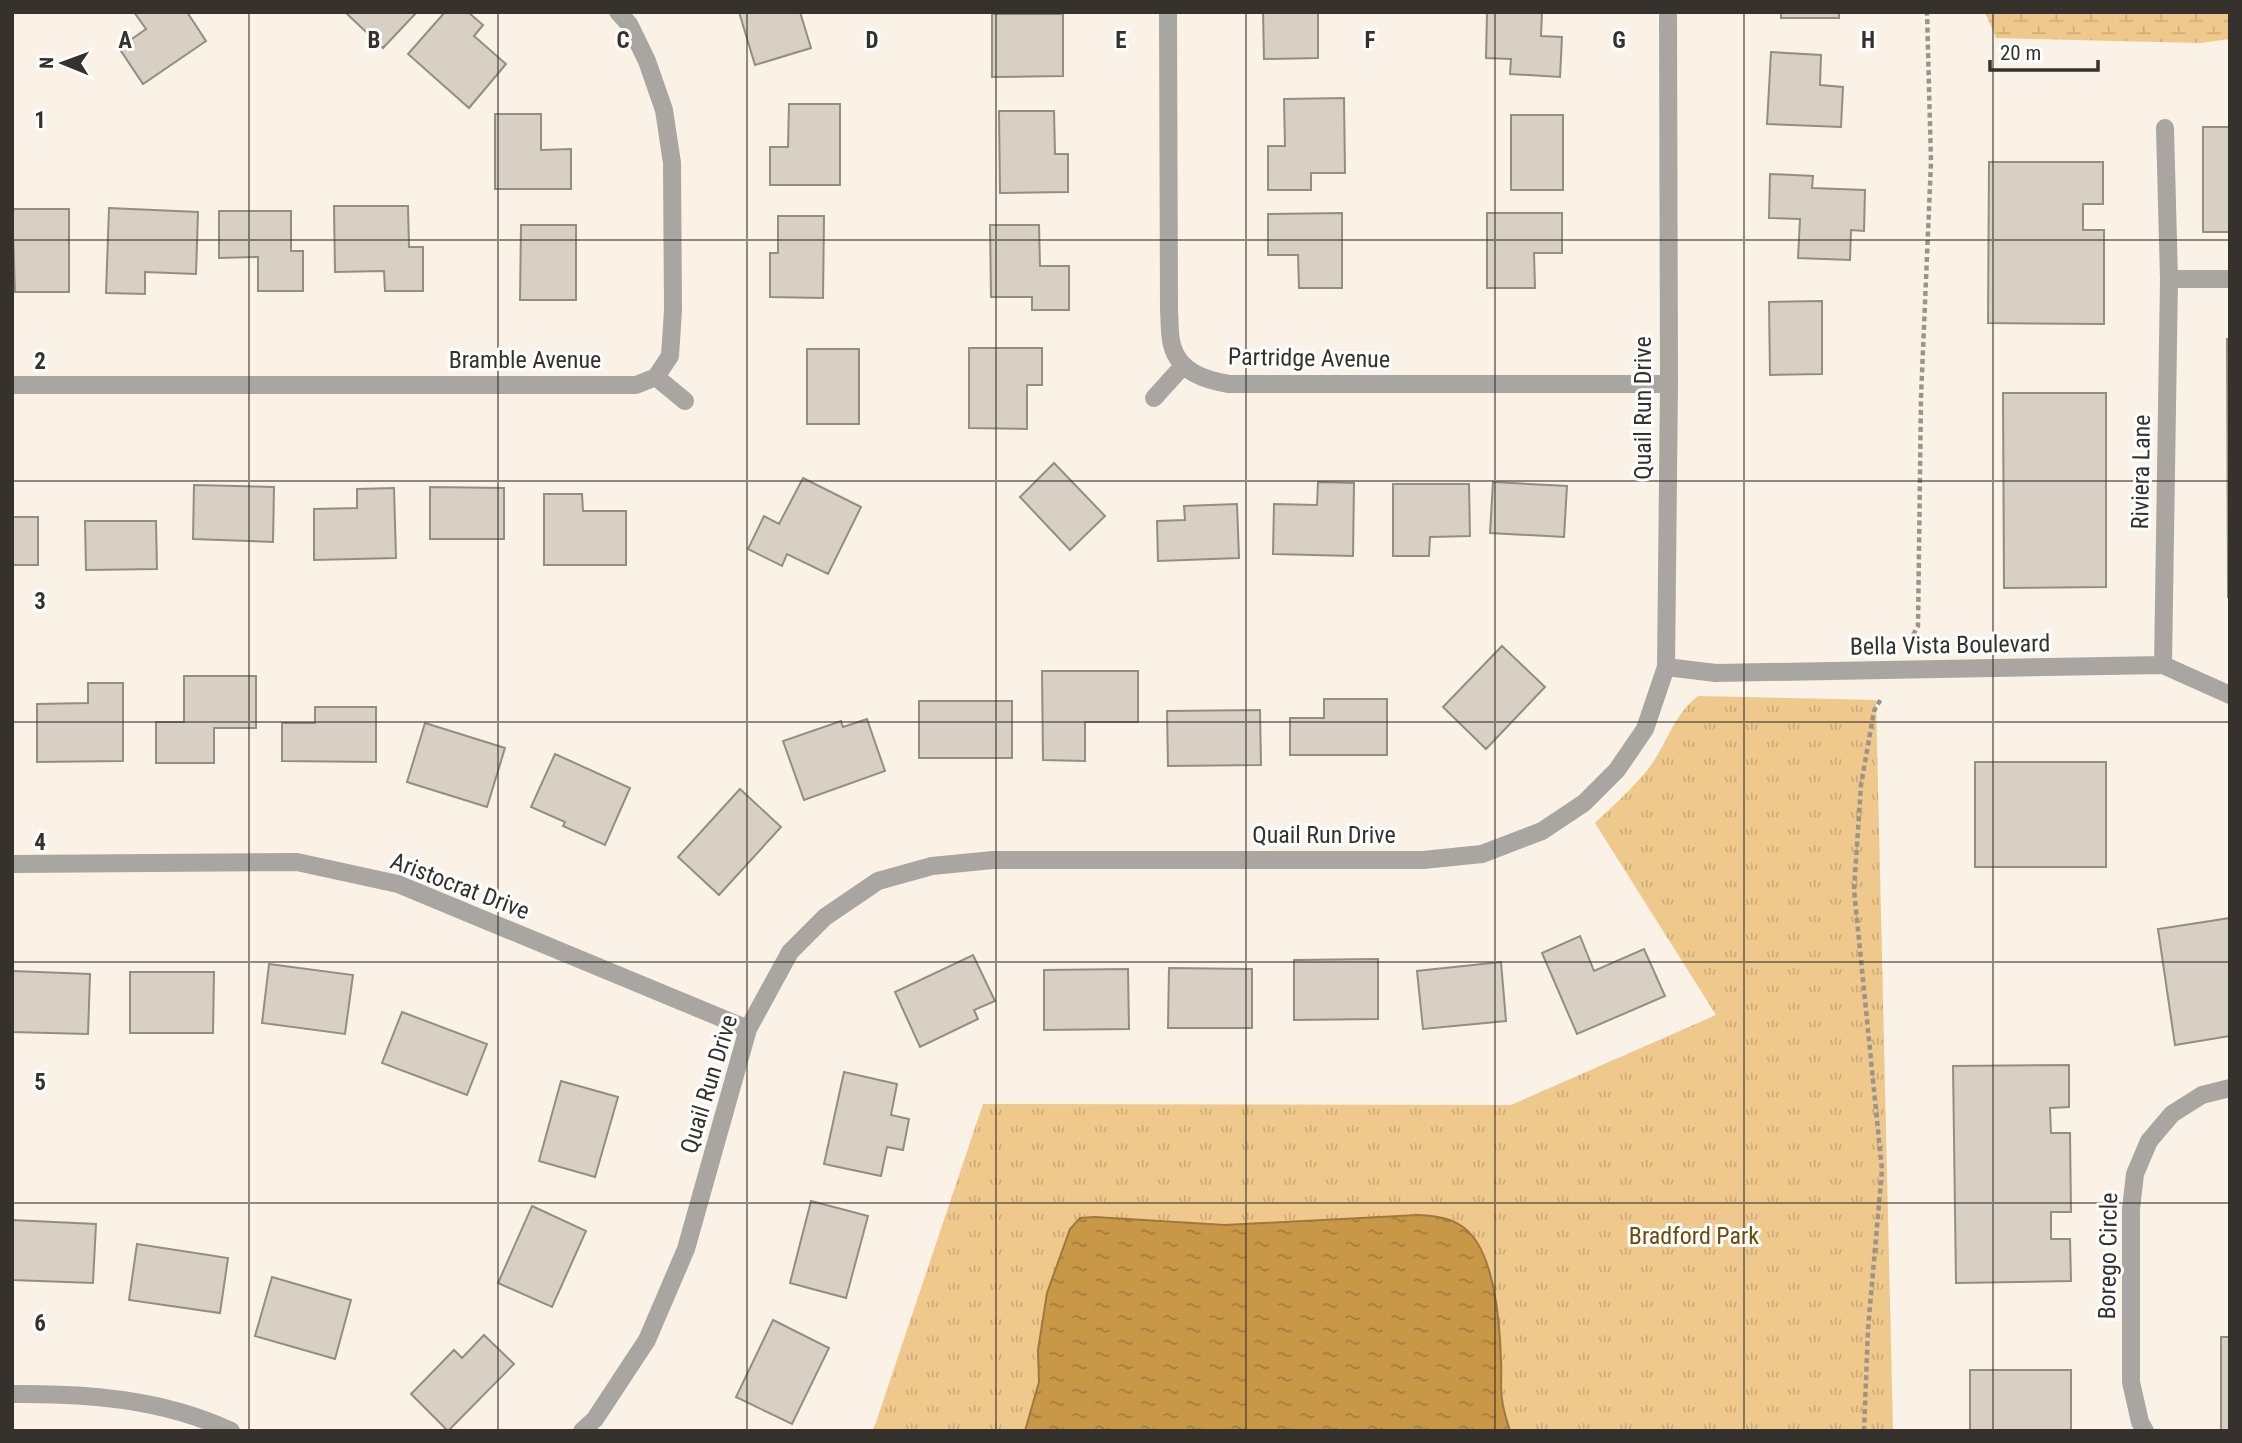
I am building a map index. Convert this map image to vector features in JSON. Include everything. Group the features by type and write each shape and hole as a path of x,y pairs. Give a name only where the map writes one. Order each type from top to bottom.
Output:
{"street":[{"path":"618,12 629,24 647,61 664,110 672,163 673,310 670,356 656,377 685,401"},
{"path":"1154,398 1183,366 1172,345 1170,311 1168,12"},
{"name":"Quail Run Drive","path":"582,1431 595,1419 647,1340 686,1249 748,1030 790,952 825,917 878,881 932,866 993,860 1423,860 1482,854 1542,831 1584,803 1617,770 1645,729 1665,667 1669,384 1668,12"},
{"name":"Riviera Lane","path":"2163,665 2169,279 2165,128"},
{"path":"2169,279 2230,279"},
{"name":"Partridge Avenue","path":"1183,366 1205,380 1229,384 1669,384"},
{"name":"Bramble Avenue","path":"12,385 636,386 656,377"},
{"name":"Bella Vista Boulevard","path":"1665,667 1716,673 2163,665 2230,695"},
{"name":"Aristocrat Drive","path":"12,864 297,862 398,884 748,1030"},
{"name":"Borego Circle","path":"2146,1431 2140,1422 2131,1382 2131,1209 2135,1174 2149,1141 2172,1114 2202,1095 2230,1088"},
{"path":"12,1394 62,1394 116,1399 170,1410 231,1431"}],"path":[{"path":"1864,1431 1868,1329 1882,1170 1854,890 1860,785 1874,711 1918,626 1921,397 1931,162 1926,60 1927,12"}],"green space":[{"path":"1985,12 2230,12 2230,39 2200,43 1996,38"},
{"name":"Bradford Park","path":"1698,696 1876,700 1893,1431 873,1431 983,1104 1511,1105 1716,1015 1595,823 1649,768 1683,711"}],"water":[{"path":"1418,1215 1440,1217 1455,1222 1472,1235 1481,1250 1488,1267 1497,1307 1501,1394 1510,1431 1025,1431 1039,1382 1038,1350 1047,1293 1070,1229 1080,1218 1225,1225"}],"building":[{"path":"134,12 187,12 206,41 143,84 119,48 146,29"},
{"path":"345,12 417,12 383,48"},
{"path":"445,12 468,12 483,25 474,36 506,64 469,108 408,54"},
{"path":"739,12 800,12 811,48 755,65"},
{"path":"1263,12 1318,12 1318,58 1264,59"},
{"path":"1487,12 1542,12 1541,36 1562,37 1560,77 1510,74 1511,59 1486,58"},
{"path":"1781,12 1839,12 1839,18 1781,18"},
{"path":"992,14 1063,14 1063,76 992,77"},
{"path":"1771,52 1821,55 1820,85 1843,87 1841,127 1767,124"},
{"path":"1344,98 1345,173 1311,173 1311,190 1268,190 1268,146 1285,146 1284,99"},
{"path":"789,104 840,104 840,185 770,185 770,147 788,147"},
{"path":"999,111 1054,111 1055,154 1068,154 1068,192 1000,193"},
{"path":"495,114 541,114 541,150 571,149 571,189 495,189"},
{"path":"1511,115 1563,115 1563,190 1511,190"},
{"path":"2203,127 2230,127 2230,232 2203,232"},
{"path":"1989,162 2103,162 2103,204 2083,204 2083,230 2104,230 2104,324 1988,323"},
{"path":"1770,174 1813,176 1812,188 1865,190 1864,231 1851,230 1850,260 1798,258 1800,219 1769,218"},
{"path":"334,206 408,206 409,247 423,247 423,291 385,291 384,271 335,272"},
{"path":"109,208 198,212 196,274 145,272 145,294 106,293"},
{"path":"12,209 69,209 69,292 15,292"},
{"path":"219,211 291,211 291,251 303,251 303,291 258,291 258,257 219,258"},
{"path":"1342,213 1342,288 1299,288 1298,255 1268,255 1268,214"},
{"path":"1487,213 1562,213 1562,253 1534,253 1535,288 1487,288"},
{"path":"778,216 824,216 823,298 770,297 770,253 778,253"},
{"path":"521,225 576,225 576,300 520,300"},
{"path":"990,225 1039,225 1040,266 1069,266 1069,310 1032,310 1032,297 991,297"},
{"path":"1822,301 1822,374 1770,375 1769,302"},
{"path":"2227,339 2230,339 2230,597 2228,597"},
{"path":"969,348 1042,348 1042,385 1027,385 1027,429 969,428"},
{"path":"807,349 859,349 859,424 807,424"},
{"path":"2003,393 2106,393 2106,587 2004,588"},
{"path":"1054,463 1105,516 1070,550 1020,497"},
{"path":"803,478 861,507 828,574 787,554 782,566 748,549 764,516 779,524"},
{"path":"1318,482 1354,483 1353,556 1273,554 1274,504 1317,505"},
{"path":"1493,482 1567,486 1564,537 1490,533"},
{"path":"1393,484 1469,484 1470,536 1430,537 1429,556 1393,556"},
{"path":"194,485 274,487 273,542 193,539"},
{"path":"430,487 504,488 504,539 430,539"},
{"path":"394,488 396,558 314,560 314,509 357,508 357,489"},
{"path":"544,494 582,494 583,511 626,511 626,565 544,565"},
{"path":"1237,504 1239,558 1158,561 1157,521 1185,520 1184,506"},
{"path":"12,517 38,517 38,565 12,565"},
{"path":"85,521 156,521 157,569 86,570"},
{"path":"1502,646 1545,687 1486,749 1443,707"},
{"path":"1042,671 1138,671 1138,722 1085,722 1085,761 1043,760"},
{"path":"184,676 256,676 256,728 214,728 214,763 156,763 156,722 184,722"},
{"path":"88,683 123,683 123,761 37,762 37,704 88,703"},
{"path":"1324,699 1387,699 1387,755 1290,755 1290,718 1324,718"},
{"path":"919,701 1012,701 1012,758 919,758"},
{"path":"315,707 376,707 376,762 282,761 282,723 315,723"},
{"path":"1260,710 1261,765 1168,766 1167,711"},
{"path":"867,719 885,771 804,800 783,741 841,721 843,727"},
{"path":"425,723 505,748 487,807 407,782"},
{"path":"555,754 630,788 605,845 563,826 565,822 531,807"},
{"path":"1975,762 2106,762 2106,867 1975,867"},
{"path":"740,789 781,827 719,895 678,857"},
{"path":"2230,918 2230,1036 2175,1045 2158,929"},
{"path":"1580,936 1594,971 1644,949 1665,996 1577,1034 1542,953"},
{"path":"973,955 995,1001 974,1010 978,1019 920,1047 895,992"},
{"path":"1378,959 1378,1019 1294,1020 1294,960"},
{"path":"1501,962 1506,1021 1423,1029 1417,971"},
{"path":"269,964 353,975 345,1034 262,1023"},
{"path":"1169,968 1252,969 1252,1028 1168,1028"},
{"path":"1128,969 1129,1029 1044,1030 1044,970"},
{"path":"12,971 90,974 88,1034 12,1032"},
{"path":"130,972 214,972 213,1033 130,1033"},
{"path":"402,1012 487,1044 467,1095 382,1063"},
{"path":"2069,1065 2069,1107 2050,1108 2051,1133 2070,1133 2071,1212 2051,1212 2051,1239 2070,1239 2071,1281 1956,1283 1953,1066"},
{"path":"844,1072 897,1084 891,1115 909,1119 903,1150 887,1147 881,1176 824,1164"},
{"path":"561,1081 618,1097 595,1177 539,1161"},
{"path":"2230,1171 2230,1267 2229,1267"},
{"path":"811,1201 868,1216 846,1298 790,1283"},
{"path":"532,1206 586,1231 552,1307 498,1283"},
{"path":"12,1220 96,1224 93,1283 12,1280"},
{"path":"137,1244 228,1258 220,1313 129,1300"},
{"path":"272,1277 351,1300 335,1359 255,1336"},
{"path":"773,1320 829,1348 792,1424 736,1397"},
{"path":"484,1335 514,1364 448,1431 411,1394 454,1350 462,1358"},
{"path":"2221,1337 2230,1337 2230,1431 2221,1431"},
{"path":"1970,1370 2071,1370 2071,1431 1970,1431"}]}
